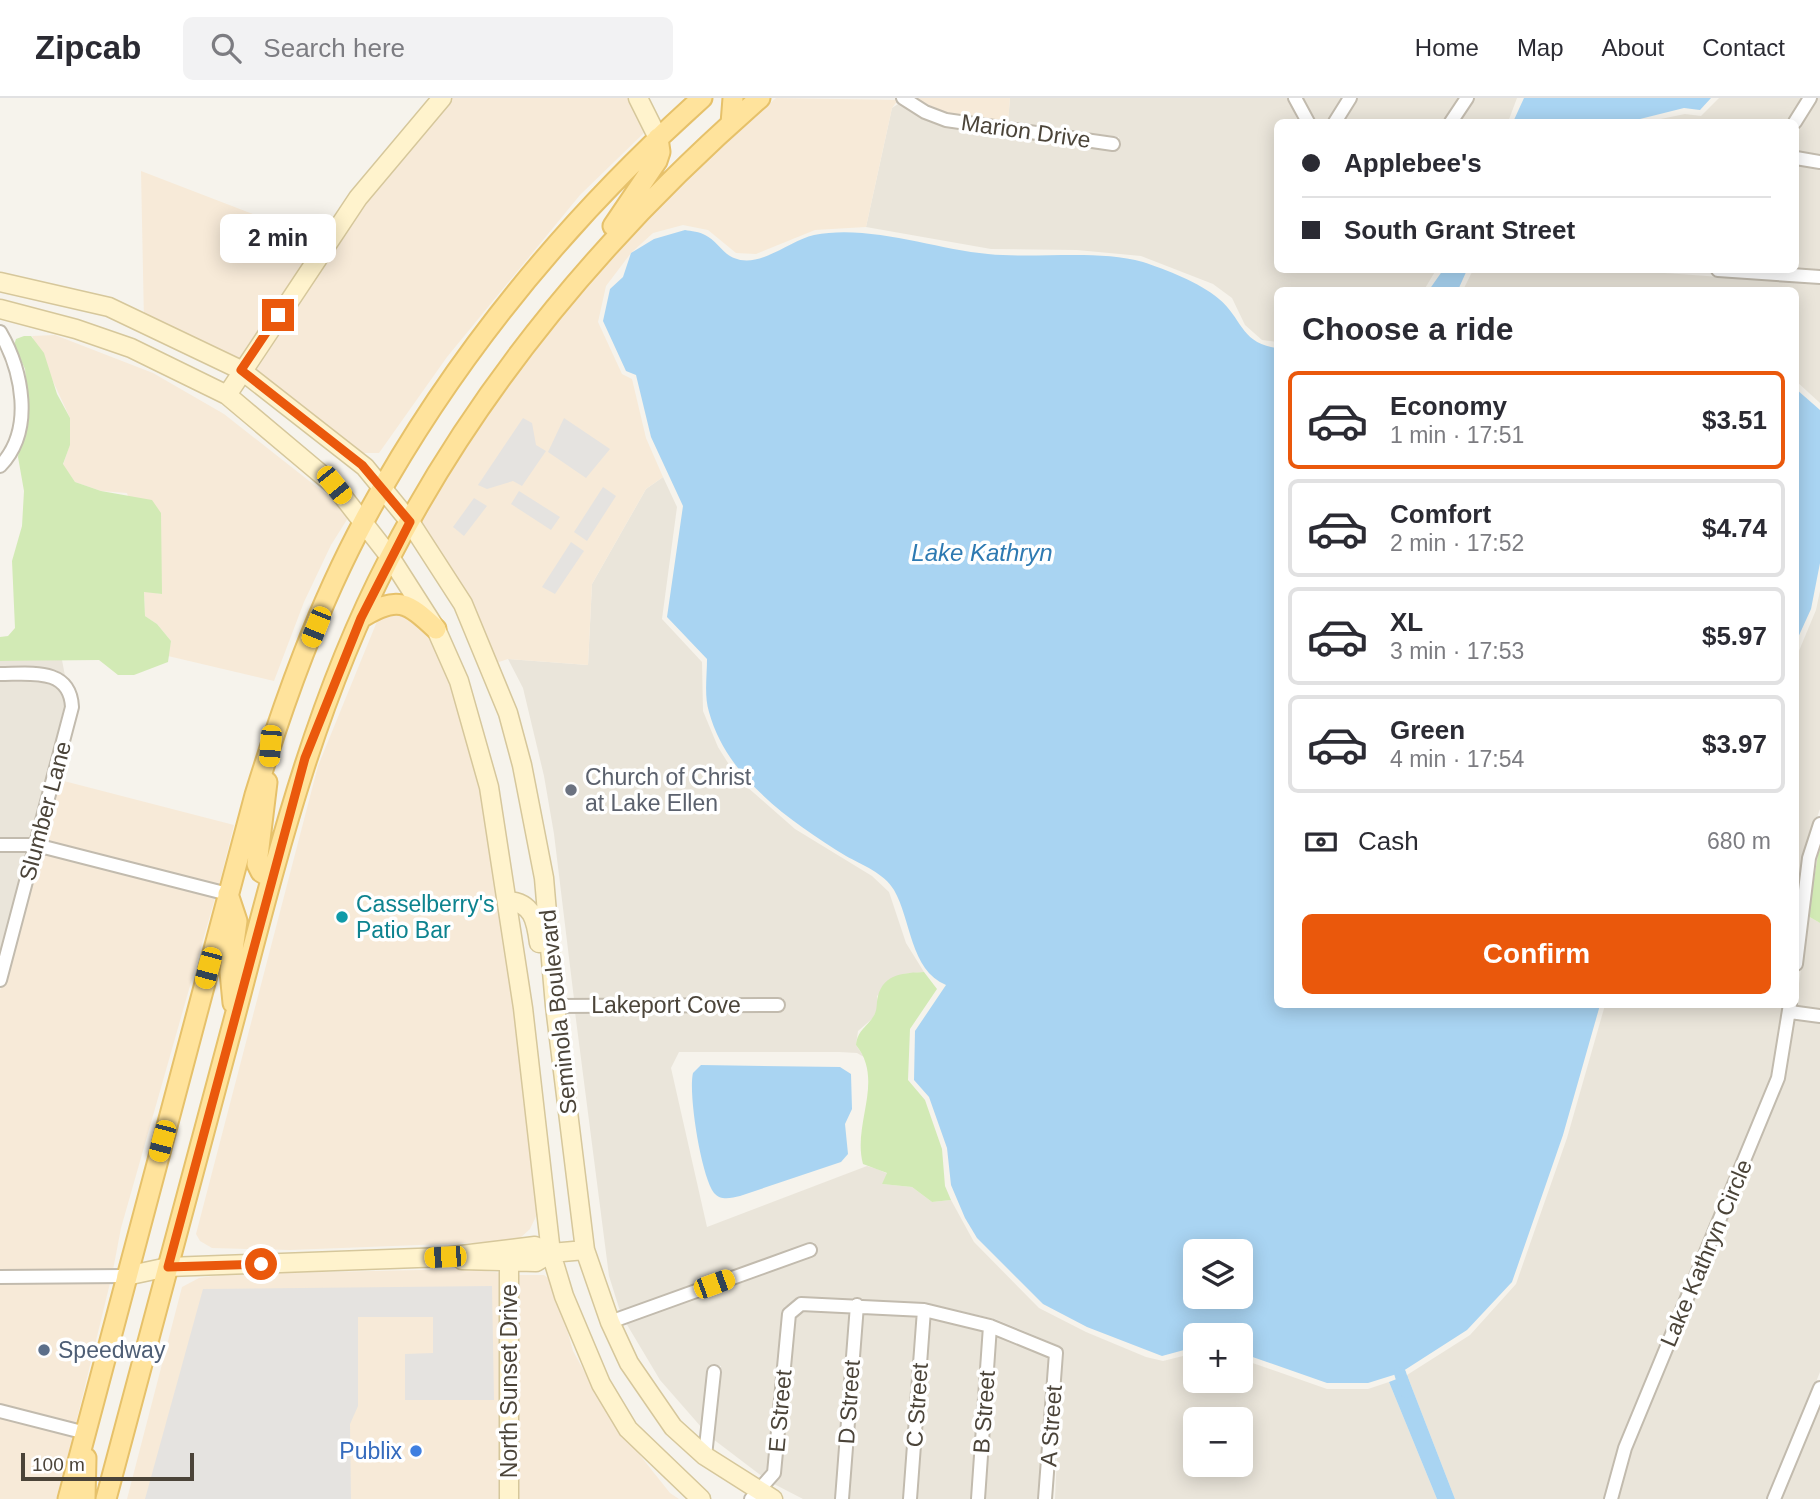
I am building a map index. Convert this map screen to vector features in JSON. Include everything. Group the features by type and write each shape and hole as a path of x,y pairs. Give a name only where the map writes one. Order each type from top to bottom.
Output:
{"main road":[{"path":"227,395 241,370 358,198 442,98"},
{"path":"592,263 622,210 657,161 658,138 638,98"},
{"path":"68,1499 228,894 270,746 318,621 383,487 429,414 498,317 564,236 658,138 702,98"},
{"path":"731,124 733,98"},
{"path":"106,1499 305,758 361,618 410,522 460,438 500,379 592,263 639,211 760,98"},
{"name":"Seminola Boulevard","path":"0,282 109,307 241,370 362,465 383,487 410,522 463,604 508,713 522,765 544,878 555,1006 585,1250 610,1322 629,1363 655,1405 673,1427 705,1456 761,1497"},
{"name":"Seminola Boulevard","path":"0,309 76,329 131,348 227,395 334,485 390,557 436,629 477,736 489,787 523,1008 551,1253 564,1296 607,1395 628,1429 701,1499"},
{"path":"361,618 380,606 397,603 411,606 436,629"},
{"path":"270,746 265,814 257,857 261,872 271,878"},
{"path":"228,894 235,908 237,921 230,972 234,1018"},
{"path":"507,901 520,903 534,916 544,987 547,998 555,1006"},
{"path":"126,1276 168,1267 445,1257 535,1245 551,1253"},
{"path":"445,1257 476,1263 536,1262 551,1253 585,1250"},
{"name":"North Sunset Drive","path":"509,1263 509,1499"},
{"path":"85,1499 86,1433"}],"street":[{"name":"Marion Drive","path":"903,98 925,112 946,120 1113,144"},
{"path":"1296,98 1306,119"},
{"path":"1337,119 1350,98"},
{"path":"1453,119 1466,98"},
{"path":"1797,119 1810,98"},
{"path":"1799,158 1820,162"},
{"path":"1762,273 1820,277"},
{"path":"0,332 20,379 21,403 15,441 0,466"},
{"name":"Slumber Lane","path":"0,674 55,676 65,684 72,696 72,707 0,980"},
{"path":"1799,940 1809,858 1820,824"},
{"path":"0,845 36,845 228,894"},
{"name":"Lakeport Cove","path":"555,1006 778,1004"},
{"path":"1790,1008 1820,1016"},
{"name":"Lake Kathryn Circle","path":"1611,1499 1625,1448 1778,1078 1790,1008"},
{"path":"610,1322 810,1250"},
{"path":"0,1277 126,1276"},
{"name":"E Street","path":"761,1497 774,1473 789,1314 801,1304 857,1305"},
{"path":"857,1305 924,1310 990,1326"},
{"name":"D Street","path":"842,1499 857,1305"},
{"name":"C Street","path":"910,1499 924,1310"},
{"name":"A Street","path":"990,1326 1056,1353 1045,1499"},
{"name":"B Street","path":"978,1499 990,1326"},
{"path":"705,1456 714,1372"},
{"path":"1774,1499 1820,1388"},
{"path":"0,1411 86,1433"}],"shaded area":[{"path":"433,98 241,370 144,322 141,171 318,239 428,100"},
{"path":"450,98 631,98 647,130 580,195 447,357 379,453 358,453 251,366 362,202"},
{"path":"776,98 898,100 892,108 866,227 815,230 756,254 736,253 708,230 683,225 653,233 631,253 606,286 598,322 622,374 632,379 646,438 663,477 646,489 592,584 588,665 508,659 493,664 416,521 501,381 603,266 691,174"},
{"path":"914,98 1010,98 1008,122 947,113"},
{"path":"1010,98 1289,98 1297,119 1274,119 1274,273 1434,273 1426,287 1274,287 1274,342 1262,340 1245,325 1232,298 1213,284 1141,256 1077,250 991,249 866,227 892,108 898,104 945,127 1118,150 1119,137 1008,122"},
{"path":"1302,98 1343,98 1329,119 1313,119"},
{"path":"1357,98 1459,98 1446,119 1344,119"},
{"path":"1474,98 1517,98 1509,119 1460,119"},
{"path":"1719,98 1802,98 1790,119 1661,119 1685,114 1701,116"},
{"path":"1817,98 1820,98 1820,155 1799,152 1799,129"},
{"path":"1799,166 1820,169 1820,270 1799,268"},
{"path":"1472,273 1665,273 1820,284 1820,403 1799,384 1799,287 1464,287"},
{"path":"55,335 153,373 224,414 327,495 348,518 331,545 304,602 274,681 168,656 171,641 157,624 145,616 144,591 161,594 127,493 101,491 75,482 63,465 70,444 70,418 32,336"},
{"path":"523,418 532,423 536,445 546,451 522,486 513,481 487,489 478,485"},
{"path":"564,418 610,449 586,478 548,452"},
{"path":"663,477 677,507 662,619 702,662 703,711 718,747 738,779 795,829 872,876 889,892 906,943 924,972 903,974 877,996 878,1008 873,1018 858,1031 856,1045 864,1057 857,1053 839,1052 679,1052 671,1068 707,1227 867,1166 877,1169 888,1174 882,1184 912,1187 932,1202 951,1200 974,1242 1039,1308 1086,1332 1146,1357 1163,1361 1183,1356 1183,1393 1253,1393 1253,1363 1327,1389 1368,1389 1389,1382 1437,1499 1055,1499 1062,1347 995,1319 930,1304 801,1297 784,1307 769,1470 763,1477 713,1439 721,1366 709,1365 702,1428 660,1380 626,1323 817,1254 814,1242 620,1311 609,1276 575,1012 783,1011 783,998 574,999 554,834 544,776 523,688 508,659 588,665 592,584 646,489"},
{"path":"603,487 616,496 587,541 574,532"},
{"path":"519,491 560,517 551,530 511,504"},
{"path":"474,498 487,506 464,536 453,527"},
{"path":"571,542 584,551 555,594 542,587"},
{"path":"1820,591 1820,809 1803,857 1799,892 1799,651 1816,610"},
{"path":"397,610 426,629 450,678 474,751 492,847 540,1208 530,1229 519,1239 496,1242 290,1250 212,1248 200,1241 196,1234 318,766 380,614"},
{"path":"62,660 65,676 56,670 40,667 0,668 0,661"},
{"path":"0,681 53,683 66,698 32,838 0,839"},
{"path":"60,780 234,825 219,885 44,840"},
{"path":"0,852 28,852 0,962"},
{"path":"40,853 215,898 121,1228 113,1270 0,1271 0,990 10,969"},
{"path":"1808,916 1820,923 1820,1009 1799,1006 1799,984"},
{"path":"1604,1008 1784,1008 1773,1076 1620,1445 1605,1499 1455,1499 1407,1375 1470,1335 1516,1284 1567,1138"},
{"path":"1795,1019 1820,1023 1820,1372 1768,1499 1617,1499 1631,1450 1784,1081"},
{"path":"469,1269 503,1273 503,1499 127,1499 182,1287 199,1278 226,1274"},
{"path":"515,1275 544,1275 554,1283 573,1351 589,1380 639,1454 670,1493 679,1499 515,1499"},
{"path":"110,1283 76,1423 0,1404 0,1284"},
{"path":"492,1286 494,1400 405,1400 405,1354 433,1353 433,1317 358,1317 358,1406 350,1424 351,1499 145,1499 203,1289"},
{"path":"803,1310 850,1312 836,1499 803,1499 774,1484 780,1474 795,1318"},
{"path":"862,1312 918,1317 904,1499 848,1499"},
{"path":"930,1318 983,1331 972,1499 916,1499"},
{"path":"995,1335 1050,1358 1040,1499 983,1499"},
{"path":"1820,1403 1820,1499 1781,1499 1784,1488"},
{"path":"0,1418 73,1436 56,1499 0,1499"}],"green space":[{"path":"31,336 44,353 57,394 70,418 70,445 63,464 75,482 101,491 152,500 161,513 162,594 144,592 145,616 157,624 171,641 168,662 134,675 118,675 99,660 0,661 0,637 8,636 15,628 12,561 22,526 24,491 18,457 27,390 25,369 14,345 16,339"},
{"path":"1820,842 1820,923 1808,916"},
{"path":"924,972 937,989 910,1029 908,1080 925,1100 942,1149 945,1186 951,1200 932,1202 912,1187 882,1184 887,1173 863,1164 861,1134 868,1073 856,1045 860,1033 875,1014 878,996 885,983 896,976"}],"water":[{"path":"1524,98 1711,98 1700,110 1684,108 1640,119 1514,119"},
{"name":"Lake Kathryn","path":"685,230 709,237 730,256 744,260 764,257 814,235 835,232 879,235 988,254 1125,258 1162,269 1202,287 1227,307 1249,336 1274,347 1274,1008 1599,1008 1563,1135 1512,1282 1467,1330 1400,1373 1368,1383 1327,1383 1253,1357 1253,1323 1183,1323 1183,1350 1162,1356 1087,1327 1043,1304 977,1238 951,1185 947,1148 929,1097 914,1080 915,1031 946,985 934,978 918,956 900,902 890,884 879,874 825,843 783,813 746,778 730,758 707,706 707,659 667,617 683,506 651,437 636,375 626,371 603,321 610,289 623,277 631,253 654,239"},
{"path":"1441,273 1466,273 1459,287 1431,287"},
{"path":"1799,392 1820,410 1820,563 1811,609 1799,635"},
{"path":"701,1065 840,1067 851,1074 852,1109 845,1124 848,1154 841,1162 740,1196 717,1196 709,1184 700,1153 694,1115 693,1073"},
{"path":"1407,1375 1455,1499 1437,1499 1389,1382"}],"waterway":[{"path":"1400,1373 1406,1392"}],"place":[{"name":"Church of Christ at Lake Ellen","path":"571,790"},
{"name":"Casselberry's Patio Bar","path":"342,917"},
{"name":"Speedway","path":"44,1350"},
{"name":"Publix","path":"416,1451"}],"route":[{"path":"261,1264 168,1267 286,820 305,758 361,618 410,522 362,465 241,370 278,315"}]}
